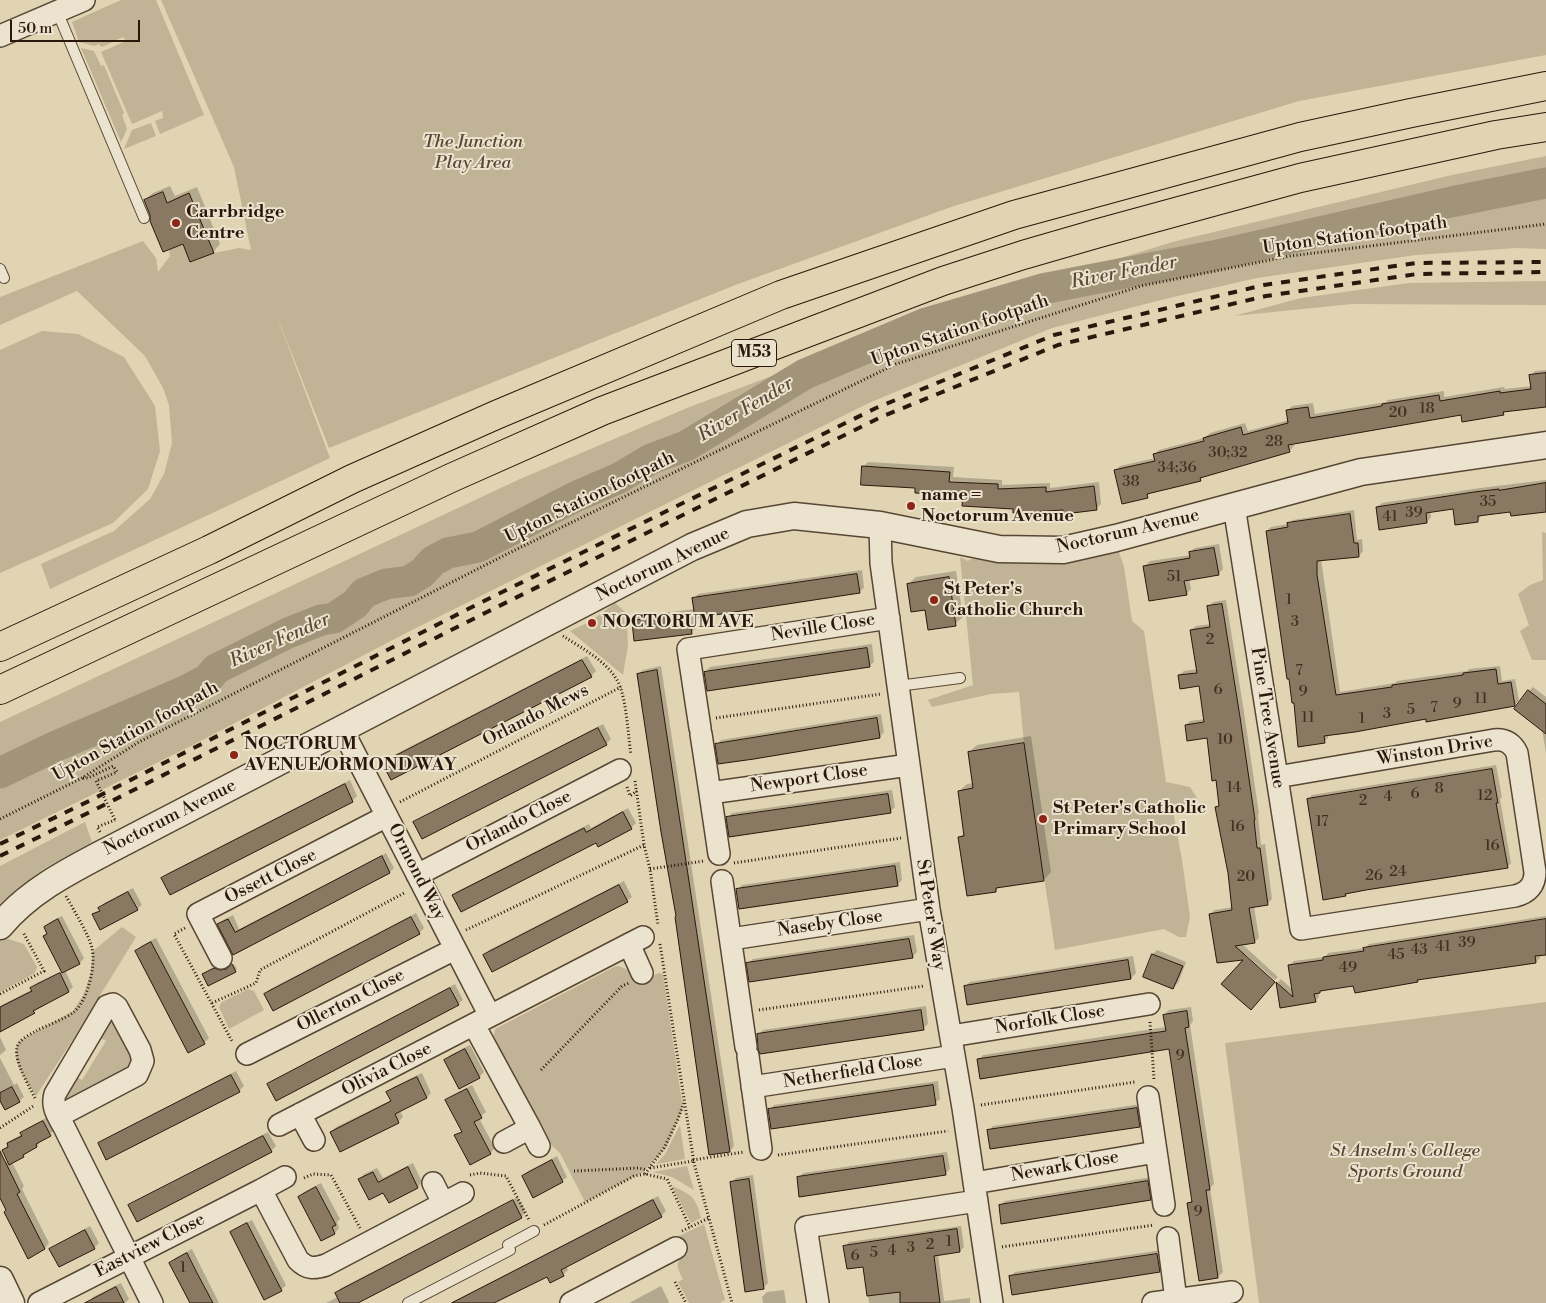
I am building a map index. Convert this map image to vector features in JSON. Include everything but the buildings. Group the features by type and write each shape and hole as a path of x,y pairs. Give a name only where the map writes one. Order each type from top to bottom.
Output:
{"highway":[{"name":"M53","path":"0,647 209,550 352,479 496,414 780,295 1014,214 1300,137 1546,86"},
{"name":"M53","path":"0,690 451,478 602,410 943,281 1099,233 1300,178 1496,135 1546,127"}],"street":[{"path":"1,34 84,0"},
{"name":"Noctorum Avenue","path":"6,919 19,905 57,878 692,547 747,524 794,516 880,525 999,549 1062,550 1116,538 1361,472 1546,446"},
{"name":"Pine Tree Avenue","path":"1234,506 1301,929"},
{"name":"St Peter's Way","path":"880,525 881,563 918,836 976,1192 992,1303"},
{"name":"Neville Close","path":"704,727 688,648 888,618"},
{"path":"704,727 715,857"},
{"name":"Ormond Way","path":"342,729 453,943 482,1020"},
{"name":"Winston Drive","path":"1277,778 1500,740 1510,744 1517,753 1518,758 1535,872 1535,879 1528,891 1515,896 1301,929"},
{"name":"Newport Close","path":"710,793 909,765"},
{"name":"Orlando Close","path":"420,879 620,770"},
{"name":"Ossett Close","path":"201,919 198,914 386,813"},
{"path":"722,881 752,1087 768,1152"},
{"name":"Naseby Close","path":"730,938 929,909"},
{"path":"201,919 221,958"},
{"name":"Olivia Close","path":"279,1125 636,941 644,975"},
{"name":"Ollerton Close","path":"246,1054 453,943"},
{"path":"59,1116 137,1075 143,1061 140,1050 117,1007 113,1004 107,1006 55,1094 53,1102 59,1116 128,1257 152,1303"},
{"name":"Norfolk Close","path":"952,1046 1148,1004"},
{"path":"482,1020 534,1137 504,1142"},
{"name":"Netherfield Close","path":"752,1087 952,1046"},
{"path":"1143,1086 1164,1205"},
{"path":"300,1114 314,1140"},
{"name":"Newark Close","path":"818,1303 806,1227 1156,1152"},
{"name":"Eastview Close","path":"40,1303 285,1177"},
{"path":"434,1183 443,1203"},
{"path":"261,1190 294,1254 303,1265 316,1268 463,1193"},
{"path":"1168,1238 1176,1300"},
{"path":"571,1303 676,1248"},
{"path":"0,1280 11,1303"},
{"path":"1153,1303 1232,1292"}],"lane":[{"path":"57,12 144,218"},
{"path":"898,689 960,678"},
{"path":"408,1303 510,1250 508,1245 534,1231"}],"path":[{"name":"Upton Station footpath","path":"0,819 82,778 139,742 480,567 896,364 1141,286 1290,256 1546,224"},
{"name":"Orlando Mews","path":"386,813 620,687"},
{"path":"704,727 898,689"},
{"path":"82,778 88,778 113,766 117,772 96,781 115,820 97,827"},
{"path":"722,881 720,865 918,836"},
{"path":"453,943 644,845"},
{"path":"650,869 715,857"},
{"path":"0,1128 22,1116 37,1103 19,1064 17,1046 22,1039 74,1012 88,987 93,964 92,947 57,878"},
{"path":"212,1003 256,984 260,970 420,879"},
{"path":"0,994 44,971 6,919"},
{"path":"201,919 174,934 241,1057 246,1054"},
{"path":"541,1070 622,986 664,968"},
{"path":"742,1013 941,984"},
{"path":"463,1193 465,1192 459,1181 471,1174 480,1173 506,1176 534,1231 634,1176 693,1160 768,1152 1143,1086 1155,1079 1148,1004"},
{"path":"647,1171 664,1148 678,1119 684,1101"},
{"path":"574,1171 639,1168 667,1179 690,1227"},
{"path":"285,1177 289,1183 313,1174 331,1175 368,1243"},
{"path":"984,1250 1166,1223 1164,1205"},
{"path":"676,1282 686,1303"}],"green space":[{"path":"121,0 156,0 204,115 160,134 155,121 163,118 162,111 132,124 101,52 126,41 123,37 102,47 99,44 94,46 79,42 72,22"},
{"name":"The Junction Play Area","path":"161,0 1546,0 1546,55 1299,101 954,206 738,284 329,448 275,311 330,458 50,589 41,564 114,531 150,499 164,474 172,443 169,405 163,388 145,356 77,291 0,325 0,297 143,241 156,258 158,272 170,256 169,250 183,244 191,262 214,253 239,248 251,250 234,167"},
{"path":"81,48 94,51 101,66 104,65 124,113 122,115 127,129 121,142"},
{"path":"151,123 156,136 124,149 132,130"},
{"path":"1546,156 1546,249 1517,248 1416,255 1257,278 1052,328 871,402 404,634 193,745 0,840 0,722 520,479 687,408 928,317 1176,241 1452,175"},
{"path":"1546,281 1546,305 1352,304 1234,316 1301,298 1409,283"},
{"path":"42,331 78,334 124,357 155,406 160,451 148,489 113,523 0,573 0,350"},
{"path":"1542,532 1546,533 1546,660 1532,660 1520,631 1529,625 1518,594 1530,585 1543,580"},
{"name":"St Peter's Catholic Primary School","path":"1118,549 1124,567 1132,621 1144,631 1166,782 1190,787 1197,798 1173,811 1190,917 1186,937 1179,937 1164,929 1055,950 1024,743 1019,692 991,694 932,707 928,700 973,685 960,557 968,561 971,559 1051,560"},
{"path":"615,603 631,617 627,624 628,645 623,675 570,631 591,621"},
{"path":"85,822 92,842 45,868 0,904 0,866"},
{"path":"122,927 136,937 36,1096 20,1070 16,1056 18,1042 73,1011 84,994 91,972 93,951"},
{"path":"0,938 24,944 37,967 35,973 0,992"},
{"path":"616,966 629,971 636,983 659,973 663,974 683,1109 667,1147 643,1172 585,1202 560,1153 549,1143 493,1040 495,1029"},
{"path":"248,989 254,991 264,1010 229,1029 219,1007 222,1002"},
{"name":"St Anselm's College Sports Ground","path":"1546,1002 1546,1303 1259,1303 1225,1043"},
{"path":"105,1023 117,1025 131,1052 132,1061 126,1072 67,1100 62,1098 71,1074 82,1080 106,1041 95,1035"},
{"path":"680,1125 685,1159 656,1164 665,1154"},
{"path":"687,1166 694,1190 672,1177 653,1172"},
{"path":"672,1186 684,1192 695,1201 701,1218 691,1223"},
{"path":"704,1224 725,1300 720,1303 689,1303 678,1282 683,1279 678,1268 678,1262 687,1254 679,1236"}],"waterway":[{"name":"River Fender","path":"0,773 54,747 185,691 208,679 216,669 288,633 321,620 334,618 355,604 364,593 386,584 409,581 422,573 433,561 448,553 478,547 575,497 619,478 651,459 686,446 805,374 926,323 1042,289 1213,256 1451,202 1546,183"}],"railway":[{"path":"0,844 89,801 482,602 876,408 1054,335 1264,285 1416,263 1546,262"},
{"path":"0,856 881,417 1058,345 1266,296 1417,274 1546,272"}],"place":[{"name":"Carrbridge Centre","path":"176,223"},
{"name":"name = Noctorum Avenue","path":"911,506"},
{"name":"St Peter's Catholic Church","path":"934,600"},
{"name":"NOCTORUM AVE","path":"592,623"},
{"name":"NOCTORUM AVENUE/ORMOND WAY","path":"234,755"},
{"name":"St Peter's Catholic Primary School","path":"1043,819"}]}
